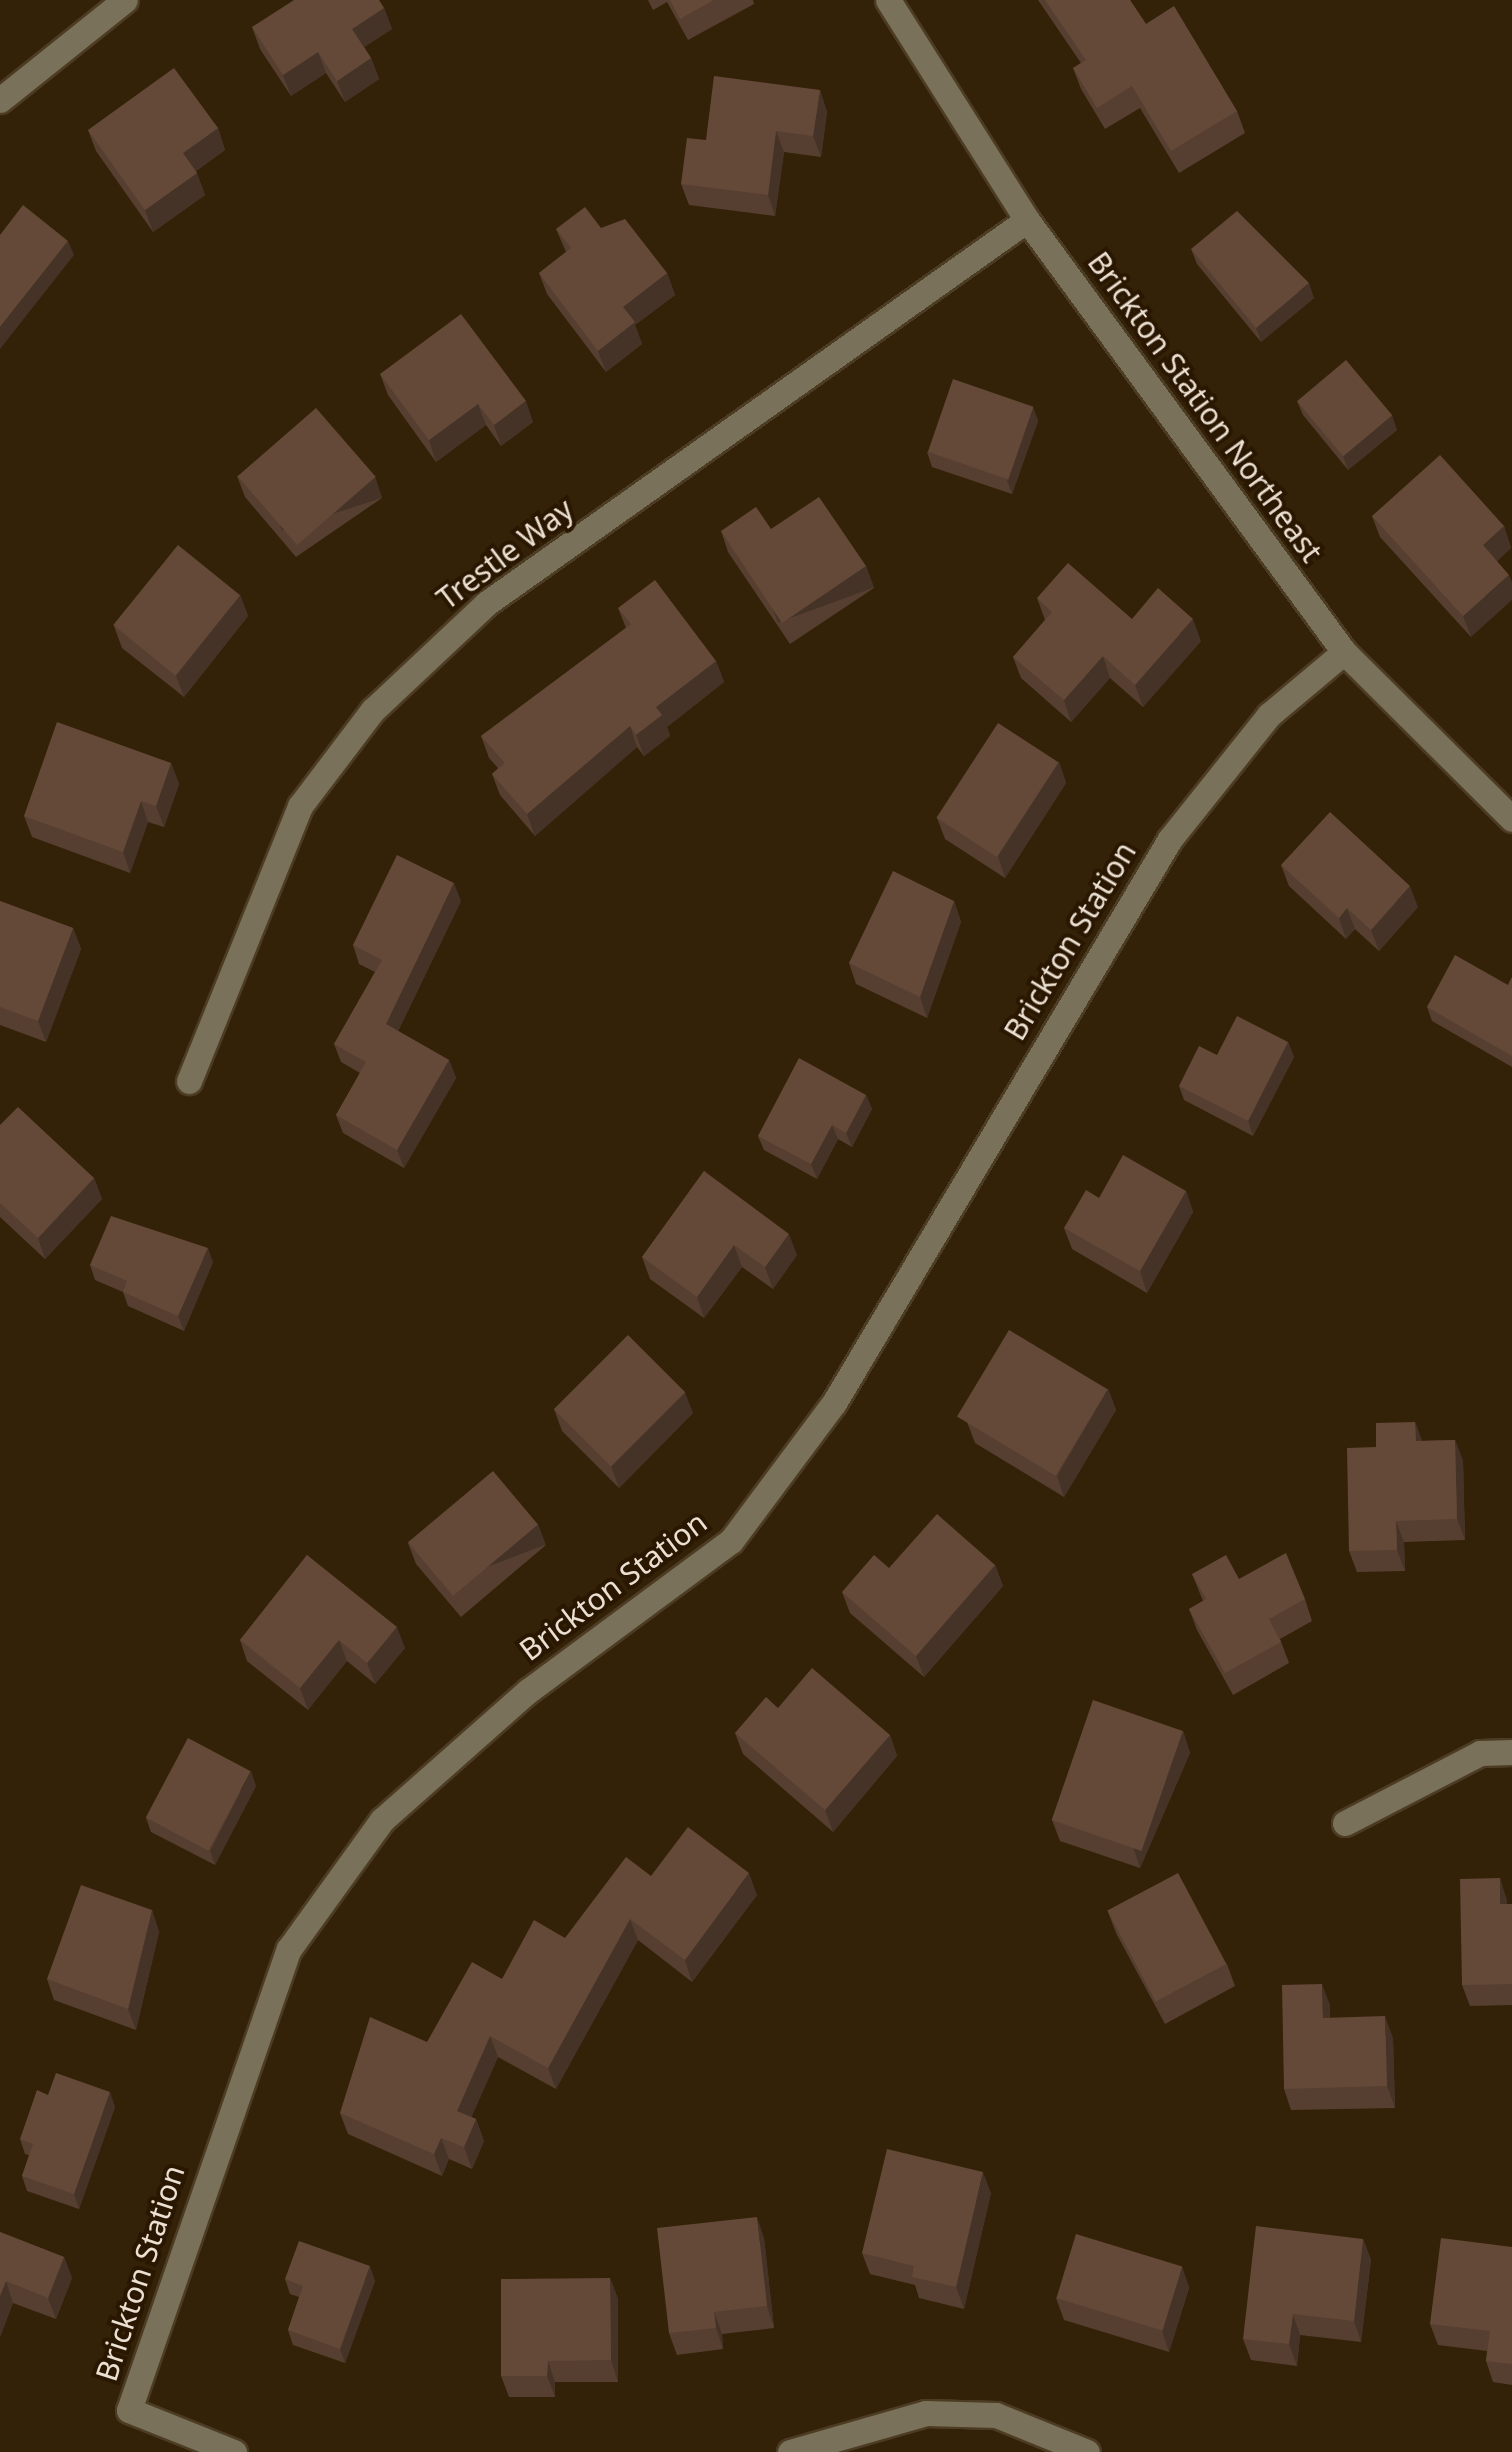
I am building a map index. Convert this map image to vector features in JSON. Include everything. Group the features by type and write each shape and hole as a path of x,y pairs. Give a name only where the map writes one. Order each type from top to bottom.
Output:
{"street":[{"path":"0,100 125,0"},
{"name":"Brickton Station Northeast","path":"888,0 1027,220 1344,652 1512,819"},
{"name":"Trestle Way","path":"189,1081 300,806 373,710 487,602 1027,220"},
{"name":"Brickton Station","path":"234,2452 129,2410 289,1949 382,1820 528,1691 731,1541 834,1403 1170,839 1270,715 1344,652"},
{"path":"1345,1823 1480,1753 1512,1752"},
{"path":"790,2452 926,2413 996,2415 1087,2452"}],"building":[{"path":"294,0 379,0 384,8 352,29 371,58 337,81 318,52 283,75 252,27"},
{"path":"670,0 714,0 680,19"},
{"path":"1045,0 1130,0 1146,24 1174,6 1237,111 1171,151 1132,86 1097,108 1073,68 1086,60"},
{"path":"174,68 218,128 183,153 197,173 145,210 88,130"},
{"path":"714,76 820,90 813,136 776,131 768,195 681,184 687,138 706,140"},
{"path":"23,205 68,241 0,327 0,235"},
{"path":"585,207 601,228 625,219 667,273 623,307 635,322 598,351 539,273 571,248 556,229"},
{"path":"1237,211 1309,283 1256,328 1191,249"},
{"path":"461,314 526,401 494,425 478,404 429,440 380,374"},
{"path":"1346,360 1392,415 1343,456 1297,401"},
{"path":"953,379 1033,407 1008,479 928,452"},
{"path":"316,408 376,477 297,545 238,476"},
{"path":"1440,455 1504,526 1483,545 1509,575 1463,616 1372,516"},
{"path":"819,497 866,566 782,623 721,531 756,507 771,529"},
{"path":"178,545 240,595 175,675 113,625"},
{"path":"1068,563 1132,619 1158,588 1193,619 1135,685 1103,656 1064,700 1013,657 1052,612 1037,598"},
{"path":"655,580 716,661 656,707 662,715 636,735 630,726 527,814 492,774 505,763 481,736 631,624 618,608"},
{"path":"57,722 171,763 156,806 141,801 123,852 24,816"},
{"path":"998,723 1058,762 997,857 936,818"},
{"path":"1330,812 1410,886 1371,930 1347,908 1339,918 1281,865"},
{"path":"397,855 454,883 386,1024 449,1060 397,1150 336,1115 366,1062 334,1044 382,960 353,945"},
{"path":"893,871 954,901 920,997 849,963"},
{"path":"0,901 73,928 38,1021 0,1007"},
{"path":"1455,955 1508,985 1512,977 1512,1056 1427,1007"},
{"path":"1237,1016 1288,1042 1248,1121 1179,1086 1199,1046 1217,1055"},
{"path":"799,1058 866,1095 846,1133 832,1125 811,1164 758,1136"},
{"path":"18,1107 94,1178 38,1238 0,1203 0,1125"},
{"path":"1123,1155 1186,1191 1140,1271 1064,1228 1086,1190 1099,1198"},
{"path":"704,1171 789,1234 765,1267 734,1245 697,1297 642,1257"},
{"path":"111,1216 208,1248 178,1316 123,1292 127,1281 90,1265"},
{"path":"1009,1330 1108,1389 1056,1476 957,1417"},
{"path":"628,1335 685,1392 611,1467 554,1409"},
{"path":"1415,1422 1416,1441 1455,1440 1457,1519 1396,1521 1397,1550 1349,1551 1347,1448 1376,1447 1376,1423"},
{"path":"493,1471 538,1525 453,1596 408,1542"},
{"path":"937,1514 995,1565 916,1656 842,1592 874,1555 889,1568"},
{"path":"1286,1553 1305,1599 1269,1619 1281,1642 1225,1673 1189,1609 1206,1599 1192,1574 1226,1555 1239,1579"},
{"path":"307,1555 397,1627 367,1663 339,1640 300,1688 240,1640"},
{"path":"812,1668 890,1735 825,1810 735,1733 766,1697 778,1708"},
{"path":"1093,1700 1183,1731 1141,1851 1052,1820"},
{"path":"188,1738 251,1771 208,1851 146,1817"},
{"path":"688,1827 749,1873 685,1960 630,1919 548,2068 490,2036 457,2111 476,2119 464,2147 441,2138 434,2154 340,2113 370,2017 427,2042 472,1962 502,1979 534,1920 565,1938 626,1857 651,1876"},
{"path":"1178,1873 1226,1964 1156,2002 1107,1911"},
{"path":"1500,1878 1500,1904 1512,1904 1512,1984 1462,1985 1460,1879"},
{"path":"81,1885 152,1910 128,2009 47,1979"},
{"path":"1322,1984 1323,2018 1385,2016 1387,2086 1284,2089 1282,1985"},
{"path":"56,2073 110,2092 74,2194 22,2176 33,2144 20,2139 37,2090 48,2095"},
{"path":"887,2149 983,2172 956,2287 912,2277 914,2266 862,2253"},
{"path":"757,2217 767,2306 714,2312 716,2328 669,2333 657,2228"},
{"path":"1256,2226 1363,2239 1354,2321 1293,2314 1289,2344 1243,2339"},
{"path":"0,2232 64,2257 48,2298 6,2281 0,2296"},
{"path":"1076,2234 1182,2266 1163,2331 1056,2298"},
{"path":"1441,2238 1512,2247 1512,2364 1486,2361 1490,2331 1430,2324"},
{"path":"299,2241 370,2266 340,2349 288,2330 303,2286 285,2279"},
{"path":"610,2278 611,2360 548,2361 547,2376 501,2376 501,2279"}]}
